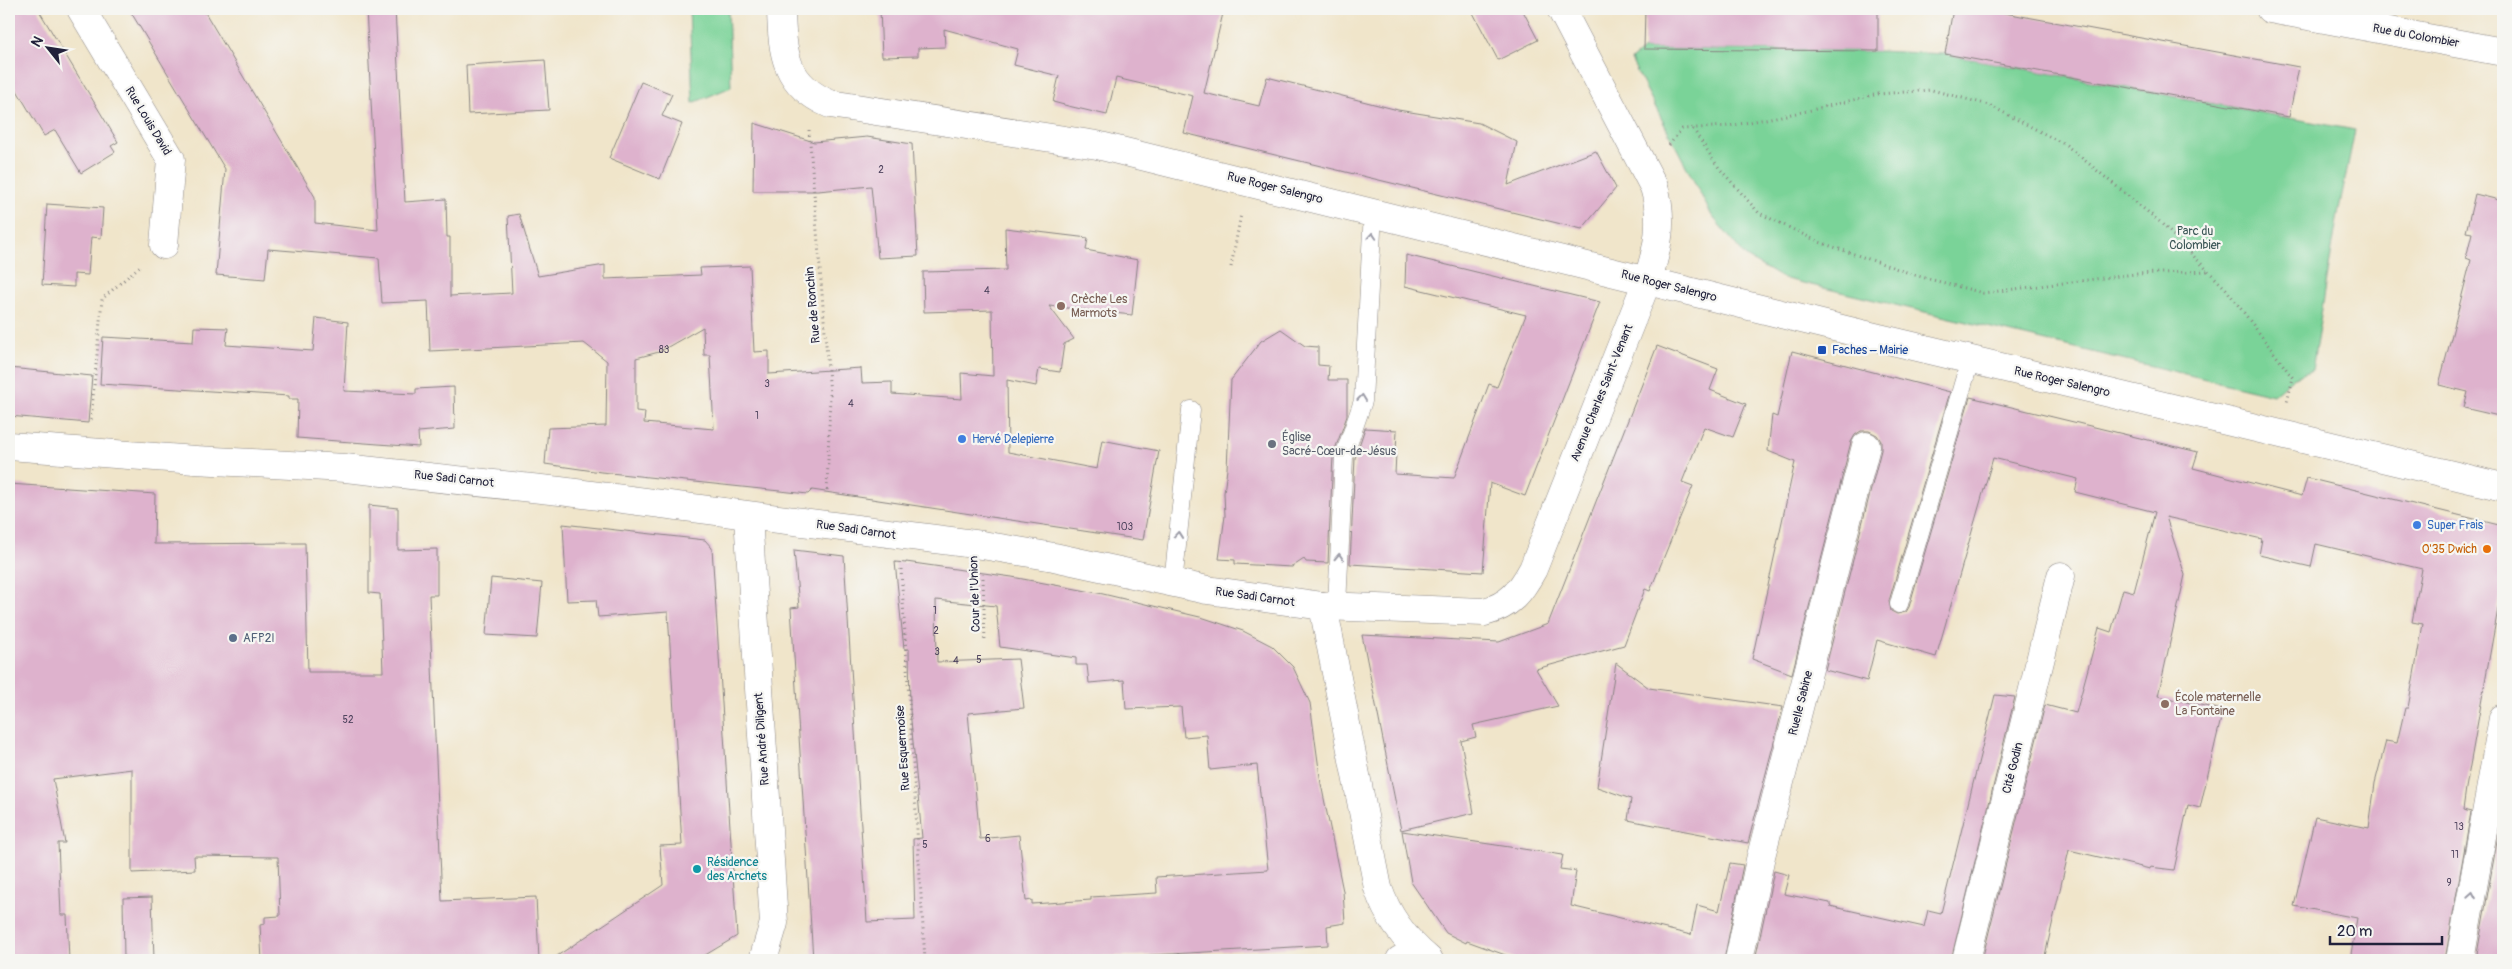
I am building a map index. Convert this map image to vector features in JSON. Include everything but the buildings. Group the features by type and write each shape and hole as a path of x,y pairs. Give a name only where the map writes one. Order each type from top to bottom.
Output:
{"street":[{"name":"Rue Louis David","path":"80,9 171,160 164,245"},
{"path":"781,9 783,43 788,66 799,84"},
{"name":"Avenue Charles Saint-Venant","path":"1330,606 1484,612 1498,609 1516,597 1533,569 1647,281 1657,248 1660,216 1654,187 1561,9"},
{"name":"Rue du Colombier","path":"2270,9 2503,52"},
{"name":"Rue Roger Salengro","path":"799,84 813,97 830,104 1097,145 1970,360 2503,487"},
{"name":"Rue Sadi Carnot","path":"9,446 345,468 447,477 898,536 982,545 1054,557 1173,584 1242,596 1330,606"},
{"name":"Ruelle Sabine","path":"1739,960 1760,860 1866,446"},
{"name":"Rue André Diligent","path":"748,516 774,923 763,960"},
{"name":"Cité Godin","path":"1966,960 2061,576"},
{"path":"1330,606 1378,888 1392,919 1416,957"},
{"path":"2460,960 2503,718"}],"lane":[{"path":"1330,606 1344,456 1363,401 1373,212"},
{"path":"1899,604 1970,360"},
{"path":"1173,584 1191,410"}],"path":[{"name":"Rue de Ronchin","path":"799,84 810,134 810,172 830,395 826,526"},
{"path":"1647,172 1682,129 1729,126 1807,111 1878,94 1932,90 1989,105 2066,145 2160,222 2226,289 2293,378 2286,409 2252,427"},
{"path":"1693,128 1719,168 1759,213 1819,242 1918,276 1983,293 2135,274 2209,271"},
{"path":"1232,267 1248,182"},
{"path":"88,452 102,299 164,245"},
{"name":"Rue Esquermoise","path":"898,536 925,960"},
{"name":"Cour de l'Union","path":"982,545 985,642"}],"green space":[{"path":"689,9 728,9 731,87 693,103"},
{"name":"Parc du Colombier","path":"1644,49 1878,51 1945,54 2355,130 2337,219 2312,370 2293,378 2273,395 1782,278 1746,257 1712,216 1631,60"}],"place":[{"name":"Crèche Les Marmots","path":"1061,306"},
{"name":"Faches – Mairie","path":"1822,350"},
{"name":"Hervé Delepierre","path":"962,439"},
{"name":"Église Sacré-Cœur-de-Jésus","path":"1272,444"},
{"name":"Super Frais","path":"2417,525"},
{"name":"O'35 Dwich","path":"2487,549"},
{"name":"AFP2I","path":"233,638"},
{"name":"École maternelle La Fontaine","path":"2165,704"},
{"name":"Résidence des Archets","path":"697,869"}]}
